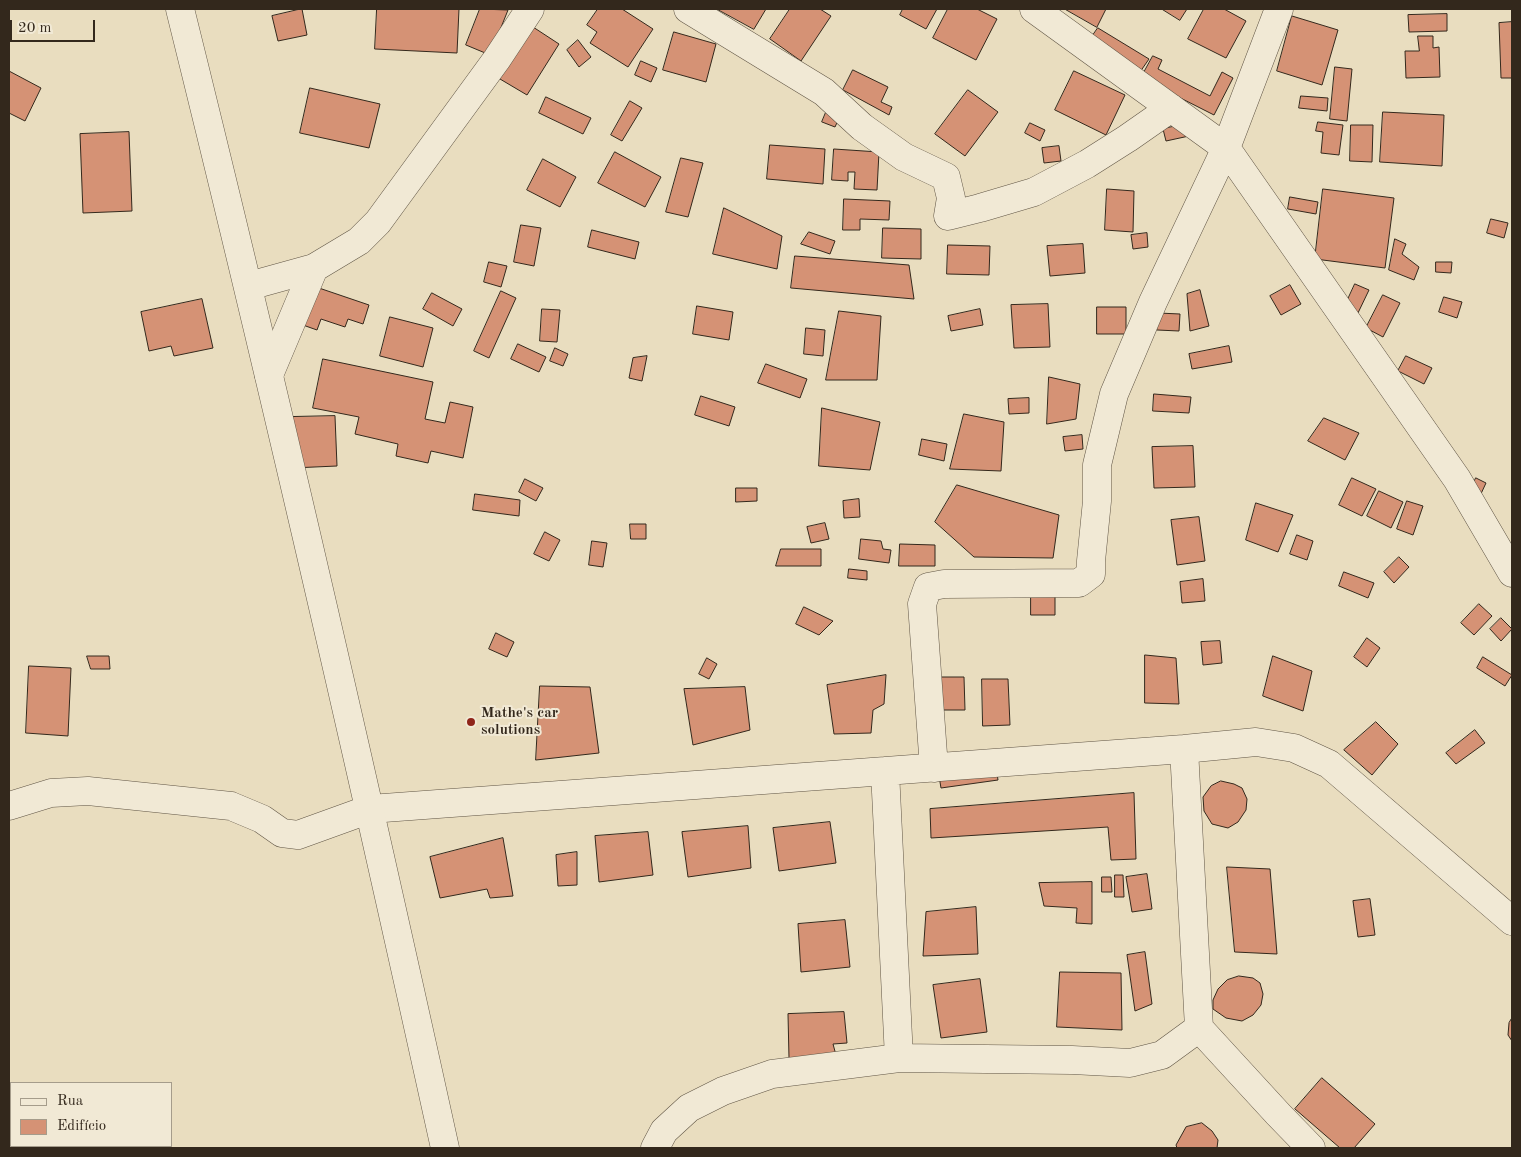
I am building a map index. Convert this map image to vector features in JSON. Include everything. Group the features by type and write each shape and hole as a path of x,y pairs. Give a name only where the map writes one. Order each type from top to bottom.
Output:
{"street":[{"path":"180,9 269,375 370,810 445,1148"},
{"path":"248,286 314,268 359,241 378,222 496,60 530,9"},
{"path":"688,9 824,92 862,128 904,157 946,177 951,198 948,216 1034,192 1128,138 1171,108"},
{"path":"1034,9 1226,148 1457,479 1512,573"},
{"path":"934,768 922,604 928,588 944,584 1079,583 1091,574 1097,501 1096,465 1114,394 1153,302 1226,148 1280,9"},
{"path":"269,375 314,268"},
{"path":"9,806 51,793 88,791 231,806 262,819 282,833 298,835 370,810 1256,742 1294,748 1329,764 1512,921"},
{"path":"1184,749 1199,1028 1311,1148"},
{"path":"885,771 899,1058"},
{"path":"655,1148 664,1131 689,1108 723,1091 772,1074 899,1058 1072,1060 1130,1063 1162,1055 1199,1028"}],"building":[{"path":"302,9 307,35 278,41 272,16"},
{"path":"377,9 459,9 457,53 375,49"},
{"path":"480,9 508,10 490,55 466,45"},
{"path":"598,9 622,9 653,29 628,67 590,43 597,32 587,25"},
{"path":"717,9 766,9 754,29"},
{"path":"790,9 820,9 831,16 801,61 770,39"},
{"path":"903,9 937,9 926,29 900,15"},
{"path":"948,9 977,9 997,19 976,60 933,38"},
{"path":"1065,9 1106,9 1097,27"},
{"path":"1162,9 1187,9 1180,20"},
{"path":"1204,9 1224,9 1246,21 1226,58 1188,39"},
{"path":"1447,14 1447,31 1409,32 1408,15"},
{"path":"1292,16 1338,30 1322,85 1277,71"},
{"path":"1512,22 1512,78 1501,78 1499,23"},
{"path":"533,27 559,44 527,95 500,79"},
{"path":"1098,28 1149,59 1140,72 1089,41"},
{"path":"674,32 716,44 706,82 663,70"},
{"path":"1418,36 1433,36 1433,48 1439,47 1440,77 1406,78 1405,51 1419,51"},
{"path":"578,40 591,57 579,67 567,50"},
{"path":"1153,56 1162,60 1158,69 1210,96 1222,72 1233,78 1214,115 1141,78"},
{"path":"641,61 657,68 651,82 635,75"},
{"path":"1335,67 1352,69 1347,121 1330,119"},
{"path":"853,70 888,87 881,102 892,107 889,115 843,90"},
{"path":"9,71 41,88 25,121 9,113"},
{"path":"1074,71 1125,95 1106,135 1055,110"},
{"path":"310,88 380,104 369,148 300,133"},
{"path":"968,90 998,112 965,156 935,134"},
{"path":"1301,96 1328,98 1327,111 1299,108"},
{"path":"546,97 591,118 583,134 539,113"},
{"path":"630,101 642,108 622,141 611,135"},
{"path":"827,110 840,116 835,127 822,122"},
{"path":"1383,112 1444,115 1442,166 1380,162"},
{"path":"1318,122 1343,125 1339,155 1321,153 1323,132 1316,131"},
{"path":"1030,123 1045,130 1040,141 1025,133"},
{"path":"1186,124 1189,136 1166,141 1163,129"},
{"path":"1351,125 1373,125 1372,162 1350,161"},
{"path":"129,132 132,211 83,213 80,134"},
{"path":"770,145 825,149 823,184 767,179"},
{"path":"1059,146 1061,161 1044,163 1042,148"},
{"path":"834,149 879,152 877,190 854,189 855,172 848,172 848,181 832,180"},
{"path":"615,152 661,177 645,207 598,183"},
{"path":"681,158 703,163 688,217 666,212"},
{"path":"543,159 576,177 560,207 527,190"},
{"path":"1107,189 1134,191 1133,232 1105,230"},
{"path":"1323,189 1394,198 1385,268 1315,259"},
{"path":"1290,197 1318,202 1316,214 1288,209"},
{"path":"844,199 890,201 889,220 860,219 860,230 843,230"},
{"path":"724,208 782,236 777,269 713,254"},
{"path":"1491,219 1508,223 1504,238 1487,233"},
{"path":"521,225 541,228 534,266 514,262"},
{"path":"883,228 921,229 921,259 882,258"},
{"path":"592,230 639,242 635,259 588,247"},
{"path":"809,232 835,241 830,254 801,244"},
{"path":"1147,233 1148,247 1133,249 1131,235"},
{"path":"1395,239 1406,244 1402,254 1419,267 1414,280 1389,270"},
{"path":"1083,244 1085,273 1050,276 1047,246"},
{"path":"948,245 990,246 989,275 947,274"},
{"path":"795,256 909,265 914,299 791,288"},
{"path":"489,262 507,266 501,287 484,282"},
{"path":"1436,262 1452,262 1451,273 1436,272"},
{"path":"1355,284 1369,290 1357,315 1344,308"},
{"path":"1290,285 1301,304 1281,315 1270,296"},
{"path":"313,286 369,305 363,324 348,319 345,327 321,319 317,330 300,324"},
{"path":"1200,290 1209,326 1190,331 1187,294"},
{"path":"501,291 516,298 489,358 474,351"},
{"path":"432,293 462,309 453,326 423,309"},
{"path":"1383,295 1400,303 1383,337 1366,328"},
{"path":"1444,297 1462,302 1457,318 1439,312"},
{"path":"202,299 213,348 174,356 171,346 149,351 141,312"},
{"path":"1048,304 1050,347 1014,348 1011,305"},
{"path":"697,306 733,312 729,340 693,334"},
{"path":"1097,307 1126,307 1126,334 1097,334"},
{"path":"542,309 560,310 557,342 540,341"},
{"path":"980,309 983,325 951,331 948,316"},
{"path":"839,311 881,316 877,380 826,380"},
{"path":"1158,313 1180,314 1179,331 1157,330"},
{"path":"390,317 433,328 423,367 380,356"},
{"path":"806,328 825,330 823,356 804,354"},
{"path":"518,344 546,357 539,372 511,359"},
{"path":"1229,346 1232,362 1192,369 1189,354"},
{"path":"555,348 568,354 563,366 550,361"},
{"path":"647,356 642,381 629,378 633,358"},
{"path":"1406,356 1432,368 1424,384 1398,371"},
{"path":"323,359 433,382 425,419 445,423 450,402 473,407 463,458 431,451 428,463 396,456 398,444 355,434 359,417 313,408"},
{"path":"766,364 807,379 800,398 758,383"},
{"path":"1049,377 1080,384 1076,419 1047,424"},
{"path":"1154,394 1191,397 1189,413 1153,411"},
{"path":"701,396 735,407 729,426 695,415"},
{"path":"1029,398 1029,413 1009,414 1008,399"},
{"path":"822,408 880,422 870,470 819,466"},
{"path":"964,414 1004,422 1001,471 950,469"},
{"path":"335,416 337,466 292,468 290,417"},
{"path":"1324,418 1359,433 1345,460 1308,441"},
{"path":"1082,435 1083,449 1065,451 1063,437"},
{"path":"922,439 947,444 944,461 919,455"},
{"path":"1193,446 1195,487 1154,488 1152,447"},
{"path":"1352,478 1376,489 1362,516 1339,505"},
{"path":"1476,478 1486,483 1479,498 1469,493"},
{"path":"525,479 543,488 536,501 519,492"},
{"path":"957,485 1059,515 1053,558 974,557 935,522"},
{"path":"736,488 757,488 757,501 736,502"},
{"path":"1379,491 1403,502 1391,528 1367,516"},
{"path":"475,494 520,500 519,516 473,510"},
{"path":"859,499 860,517 844,518 843,501"},
{"path":"1407,501 1423,506 1413,535 1397,529"},
{"path":"1256,503 1293,515 1278,552 1246,540"},
{"path":"1199,517 1205,561 1177,565 1171,520"},
{"path":"825,523 829,539 811,543 807,527"},
{"path":"630,524 646,524 646,539 631,539"},
{"path":"545,532 560,540 549,561 534,554"},
{"path":"1297,535 1313,541 1307,560 1290,554"},
{"path":"861,539 881,541 883,549 891,550 889,563 859,559"},
{"path":"592,541 607,543 603,567 589,565"},
{"path":"900,544 935,545 935,566 899,566"},
{"path":"781,549 821,549 821,566 776,566"},
{"path":"1399,557 1409,567 1394,583 1384,572"},
{"path":"849,569 867,571 867,580 848,578"},
{"path":"1344,572 1374,583 1368,598 1339,586"},
{"path":"1203,579 1205,601 1182,603 1180,582"},
{"path":"1031,594 1055,594 1055,615 1031,615"},
{"path":"1479,604 1492,616 1474,635 1461,623"},
{"path":"804,607 833,621 819,635 796,624"},
{"path":"1501,618 1512,629 1501,641 1490,629"},
{"path":"496,633 514,642 507,657 489,649"},
{"path":"1367,638 1380,648 1367,667 1354,657"},
{"path":"1220,641 1222,663 1203,665 1201,642"},
{"path":"1145,655 1176,658 1179,704 1145,703"},
{"path":"87,656 109,656 110,669 91,669"},
{"path":"1273,656 1312,671 1303,711 1263,696"},
{"path":"1483,657 1512,675 1505,686 1477,668"},
{"path":"707,658 717,664 709,679 699,674"},
{"path":"29,666 71,668 68,736 26,733"},
{"path":"886,675 884,704 873,710 871,733 834,734 827,685"},
{"path":"939,677 964,677 965,710 940,710"},
{"path":"982,679 1008,679 1010,725 983,726"},
{"path":"540,686 590,687 599,753 536,760"},
{"path":"745,687 750,730 693,745 684,689"},
{"path":"1376,722 1398,744 1372,775 1344,750"},
{"path":"1475,730 1485,743 1456,764 1446,753"},
{"path":"996,767 998,780 941,788 939,776"},
{"path":"1221,781 1242,788 1247,799 1246,810 1238,822 1228,828 1212,824 1204,811 1203,797 1211,786"},
{"path":"1134,793 1136,859 1111,860 1108,827 931,838 930,809"},
{"path":"830,822 836,863 779,871 773,828"},
{"path":"748,826 751,868 688,877 682,832"},
{"path":"648,832 653,875 599,882 595,836"},
{"path":"503,838 513,896 490,898 487,889 440,898 430,857"},
{"path":"577,852 577,885 558,886 556,855"},
{"path":"1227,867 1270,869 1277,954 1235,952"},
{"path":"1147,874 1152,909 1132,912 1126,877"},
{"path":"1115,875 1123,875 1124,897 1115,897"},
{"path":"1102,877 1111,877 1112,892 1102,892"},
{"path":"1092,882 1092,924 1076,923 1077,908 1044,906 1039,883"},
{"path":"1370,899 1375,935 1358,937 1353,901"},
{"path":"976,907 978,954 923,956 926,912"},
{"path":"845,920 850,967 801,972 798,924"},
{"path":"1145,952 1152,1004 1135,1011 1127,955"},
{"path":"1060,972 1121,973 1122,1030 1057,1027"},
{"path":"1239,976 1253,978 1260,983 1263,994 1261,1005 1253,1015 1242,1021 1226,1018 1213,1009 1213,1000 1218,989 1227,980"},
{"path":"980,979 987,1032 941,1038 933,985"},
{"path":"844,1012 847,1043 833,1044 836,1055 789,1058 788,1014"},
{"path":"1512,1018 1512,1041 1508,1035 1509,1023"},
{"path":"1322,1078 1375,1124 1354,1148 1340,1148 1295,1109"},
{"path":"1202,1123 1212,1131 1218,1140 1217,1148 1177,1148 1176,1145 1186,1127"}],"place":[{"name":"Mathe's car solutions","path":"471,722"}]}
